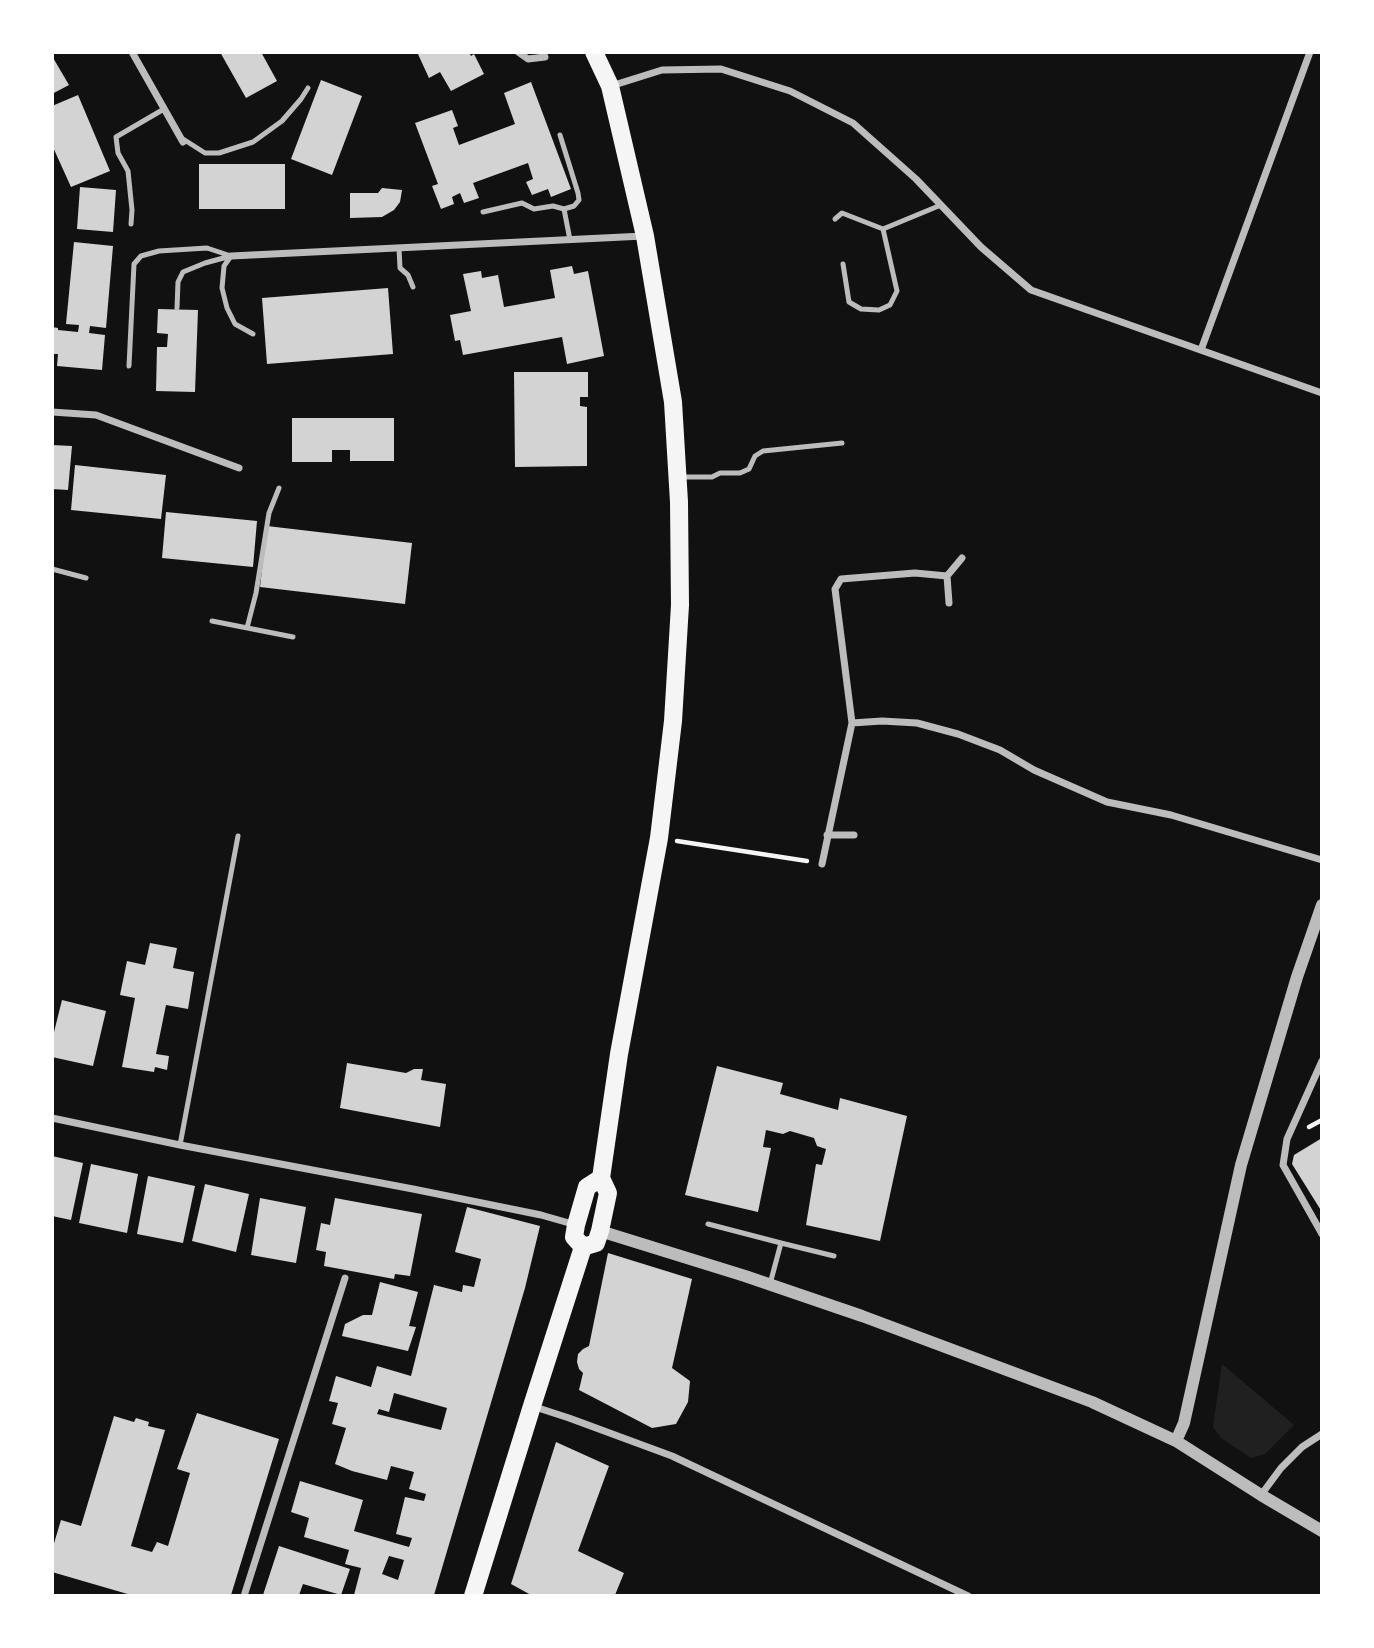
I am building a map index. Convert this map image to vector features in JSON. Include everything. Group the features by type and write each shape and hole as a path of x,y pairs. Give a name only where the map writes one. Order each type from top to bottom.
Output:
{"main road":[{"path":"583,1247 596,1243 608,1193 601,1178 619,1054 659,838 673,721 680,605 678,477 673,402 645,236 610,86 594,52"},
{"path":"583,1247 574,1237 576,1225 587,1187 601,1178"},
{"path":"473,1595 583,1247"}],"street":[{"path":"132,52 182,140"},
{"path":"518,52 528,59 545,57"},
{"path":"1201,350 1310,52"},
{"path":"610,86 662,70 721,69 790,91 853,123 916,179 981,247 1031,290 1321,393"},
{"path":"231,256 645,236"},
{"path":"52,412 96,415 239,468"},
{"path":"949,603 947,576 962,558"},
{"path":"821,864 852,723 835,589 841,579 915,573 947,576"},
{"path":"852,723 917,723 958,734 1000,750 1034,770 1107,802 1171,815 1321,860"},
{"path":"827,835 854,835"},
{"path":"1176,1441 1186,1415 1241,1165 1321,905"},
{"path":"1321,1061 1287,1139 1283,1165 1321,1234"},
{"path":"52,1118 541,1215 576,1225"},
{"path":"600,1231 770,1284 1092,1402 1176,1441 1321,1531"},
{"path":"244,1595 345,1278"},
{"path":"532,1406 672,1456 968,1595"},
{"path":"1261,1495 1281,1468 1302,1447 1321,1434"}],"lane":[{"path":"182,140 205,153 219,153 253,142 282,121 308,88"},
{"path":"131,223 128,171 118,153 116,137 164,109"},
{"path":"483,212 522,203 534,209 553,206 564,209 574,206 579,200 578,193 560,135"},
{"path":"835,219 842,213 883,229 941,205"},
{"path":"564,209 570,240"},
{"path":"843,264 849,302 862,309 879,310 890,305 897,291 883,229"},
{"path":"129,366 134,264 141,256 159,251 206,248 231,256"},
{"path":"399,248 400,268 408,275 414,287"},
{"path":"177,307 178,282 183,272 231,256"},
{"path":"231,256 224,266 222,288 227,308 235,324 253,334"},
{"path":"678,477 712,477 720,473 740,473 749,468 755,456 763,451 842,443"},
{"path":"247,628 256,593 269,513 279,488"},
{"path":"52,569 86,578"},
{"path":"212,621 293,637"},
{"path":"180,1145 238,836"},
{"path":"708,1224 834,1256"},
{"path":"770,1284 781,1243"}],"path":[{"path":"659,838 821,864"}],"shaded area":[{"path":"1222,1364 1294,1425 1265,1454 1251,1458 1221,1438 1213,1427"}],"building":[{"path":"220,52 261,52 277,81 246,98"},
{"path":"417,52 469,52 471,56 474,54 484,74 451,91 440,72 429,78"},
{"path":"52,56 69,85 52,94"},
{"path":"321,80 362,96 332,175 291,159"},
{"path":"531,82 571,189 551,197 548,189 532,195 526,182 533,179 528,163 473,183 479,198 464,203 460,193 452,197 454,204 441,209 432,186 438,184 415,123 452,110 458,126 453,128 459,145 515,124 504,93"},
{"path":"78,95 110,171 71,187 52,145 52,106"},
{"path":"199,164 285,164 285,209 199,209"},
{"path":"80,187 116,190 113,232 77,229"},
{"path":"382,188 402,190 400,202 394,210 382,217 350,218 350,193 378,193"},
{"path":"74,242 113,246 106,328 90,326 89,333 105,335 102,370 57,366 58,354 52,354 52,327 78,332 79,325 66,324"},
{"path":"572,266 574,274 588,271 604,356 567,364 562,337 463,355 460,340 455,341 450,315 471,311 463,274 481,271 482,278 498,275 504,307 555,298 550,270"},
{"path":"388,288 393,354 267,364 262,298"},
{"path":"158,309 198,310 195,392 156,391 157,347 167,347 168,334 157,333"},
{"path":"514,372 588,372 588,397 580,397 580,406 587,407 587,466 515,467"},
{"path":"292,418 394,418 394,461 350,461 350,450 332,450 332,462 292,462"},
{"path":"52,445 72,446 68,490 52,489"},
{"path":"75,465 166,475 161,519 71,510"},
{"path":"166,512 257,521 253,567 162,558"},
{"path":"267,526 412,543 405,604 260,587"},
{"path":"150,943 177,948 173,968 194,972 188,1009 166,1005 156,1054 169,1056 167,1070 155,1067 154,1072 122,1067 135,998 120,995 127,961 145,965"},
{"path":"62,1000 106,1011 93,1066 52,1057 52,1040"},
{"path":"347,1063 406,1073 423,1069 421,1080 446,1084 440,1127 340,1108"},
{"path":"717,1066 783,1083 780,1094 838,1110 840,1098 907,1116 880,1241 806,1225 816,1164 822,1165 826,1149 817,1146 814,1138 790,1131 783,1134 766,1130 763,1147 771,1148 758,1212 685,1195"},
{"path":"1322,1138 1322,1212 1292,1164 1294,1155"},
{"path":"52,1156 83,1163 71,1220 52,1216"},
{"path":"91,1164 138,1174 127,1233 79,1223"},
{"path":"148,1176 195,1186 183,1243 137,1234"},
{"path":"205,1184 249,1194 236,1252 192,1241"},
{"path":"260,1198 306,1207 296,1263 251,1255"},
{"path":"335,1198 422,1214 410,1276 395,1274 394,1279 324,1266 326,1252 316,1250 321,1223 330,1225"},
{"path":"467,1207 540,1226 525,1288 434,1595 354,1595 361,1568 345,1564 349,1550 304,1537 309,1518 291,1512 300,1481 363,1500 354,1531 409,1547 412,1538 396,1534 405,1497 424,1501 426,1494 409,1489 414,1472 391,1466 387,1480 335,1464 346,1428 332,1424 338,1403 329,1401 336,1376 371,1387 377,1366 411,1376 434,1285 462,1292 463,1285 474,1287 481,1259 455,1252","holes":["394,1393 447,1408 441,1430 377,1414 379,1409 389,1412","389,1556 404,1560 398,1580 382,1574"]},
{"path":"608,1253 692,1279 672,1368 690,1381 688,1402 676,1424 652,1428 579,1390 583,1373 577,1362 578,1354 589,1346"},
{"path":"380,1282 418,1292 409,1326 416,1327 408,1351 342,1336 345,1324 363,1315 372,1315"},
{"path":"197,1413 279,1439 231,1595 131,1595 52,1572 52,1550 61,1520 81,1526 114,1416 134,1422 136,1418 149,1422 148,1426 165,1430 131,1546 152,1552 157,1542 168,1546 190,1473 177,1469"},
{"path":"556,1442 609,1466 578,1551 624,1573 615,1595 531,1595 511,1584"},
{"path":"279,1546 350,1569 341,1595 303,1584 299,1595 263,1595"}]}
